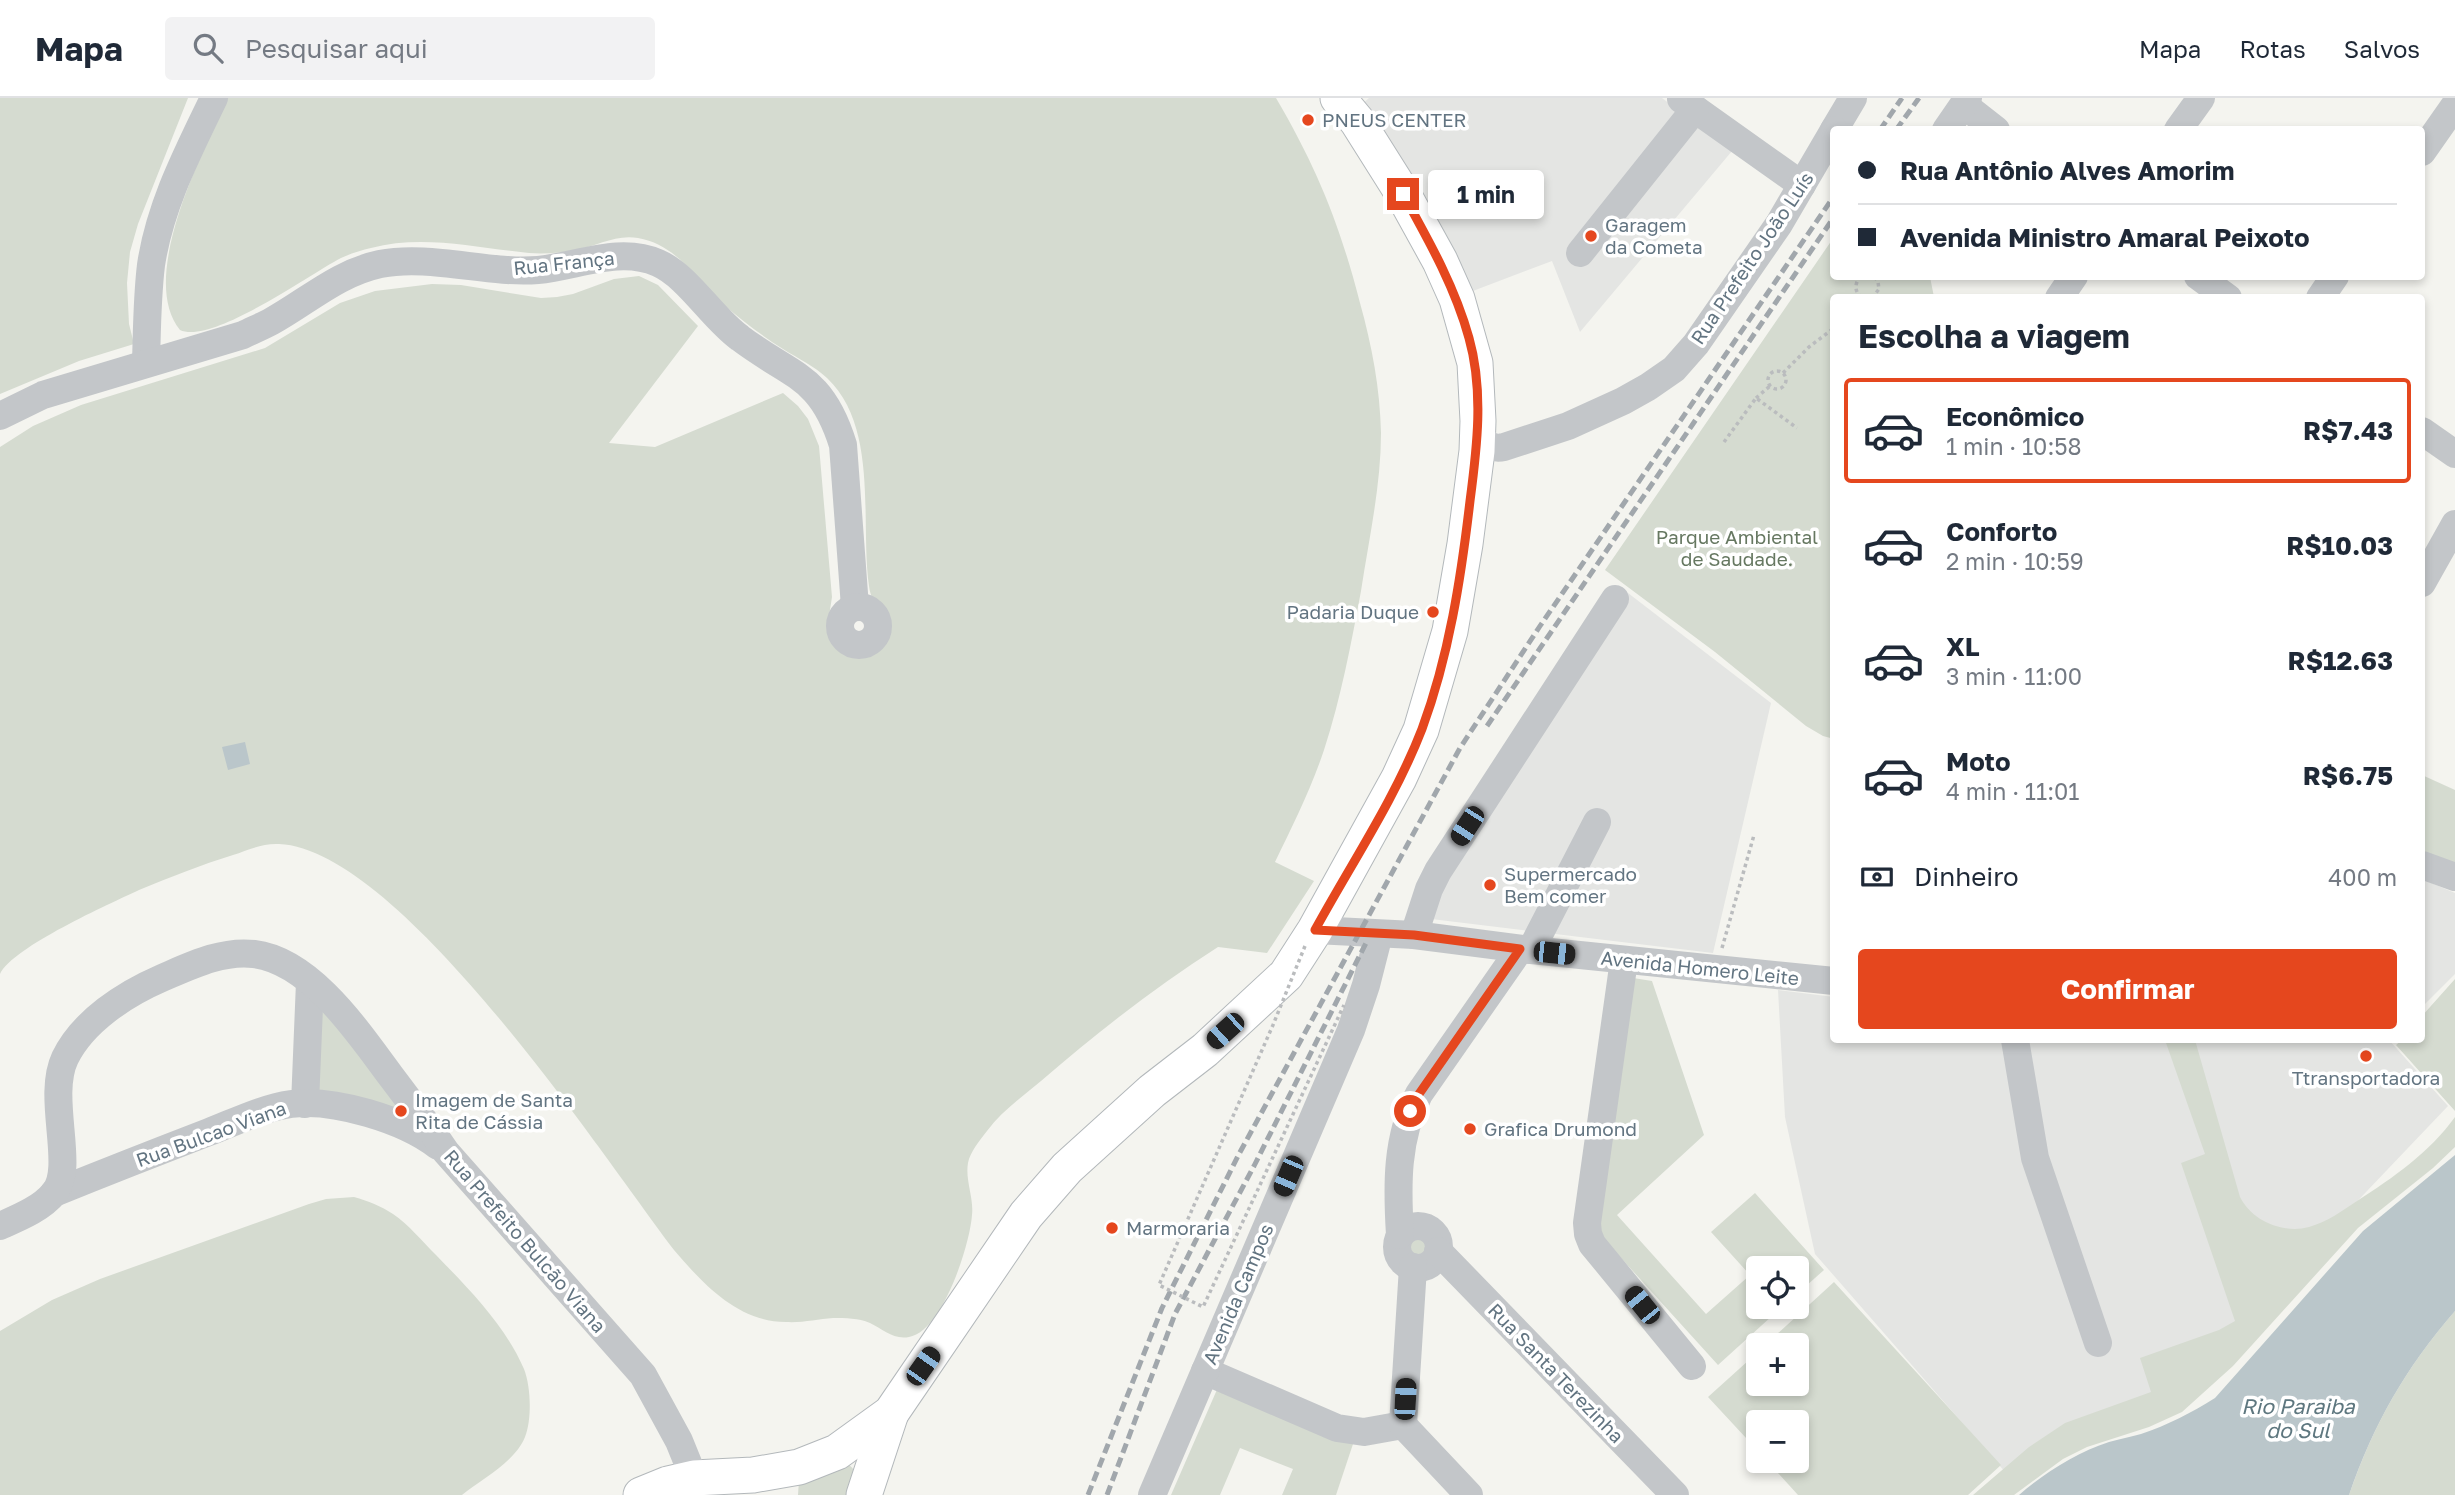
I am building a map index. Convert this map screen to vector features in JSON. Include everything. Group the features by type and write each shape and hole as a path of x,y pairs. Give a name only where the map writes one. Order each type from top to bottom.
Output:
{"main road":[{"path":"866,1490 891,1413 1026,1215 1066,1168 1152,1091 1205,1050 1286,975 1310,938 1399,778 1421,730 1450,631 1481,452 1475,363 1457,299 1440,261 1403,194 1345,100"},
{"path":"641,1495 668,1484 694,1478 753,1475 796,1481 891,1413"},
{"path":"836,1452 846,1455 860,1465 866,1490"}],"street":[{"path":"146,363 147,307 158,231 180,167 214,98"},
{"name":"Rua Prefeito João Luís","path":"1836,126 1853,98"},
{"path":"2181,126 2201,98"},
{"path":"1949,126 1966,101 1992,126"},
{"path":"1580,253 1687,104 1802,185"},
{"path":"2425,148 2455,106"},
{"name":"Rua Prefeito João Luís","path":"1481,452 1567,426 1623,401 1674,369 1722,309 1779,224 1830,137"},
{"name":"Rua França","path":"0,416 43,396 243,335 273,321 341,278 380,264 421,263 536,270 609,257 627,256 656,261 678,276 737,337 798,374 826,403 843,445 855,607"},
{"path":"2203,280 2223,294"},
{"path":"2425,433 2455,454"},
{"path":"2425,578 2455,524"},
{"path":"1414,935 1429,889 1438,872 1615,599"},
{"path":"1408,1230 1399,1188 1403,1132 1419,1094 1526,950 1597,822"},
{"path":"2425,866 2455,877"},
{"name":"Avenida Campos","path":"1152,1495 1351,1030 1379,934"},
{"name":"Avenida Homero Leite","path":"1310,938 1414,935 1526,950 1830,981"},
{"name":"Rua Prefeito Bulcão Viana","path":"57,1190 63,1175 57,1107 59,1079 67,1054 87,1027 116,1004 150,983 216,957 257,954 281,963 328,998 361,1037 446,1152 643,1375 679,1441 694,1478"},
{"path":"1624,960 1587,1223 1588,1234 1592,1244 1692,1366"},
{"path":"305,1104 310,982"},
{"path":"2016,1043 2035,1158 2098,1343"},
{"name":"Rua Bulcao Viana","path":"0,1226 34,1209 57,1190 267,1110 305,1104 339,1108 415,1131 446,1152"},
{"path":"1422,1226 1433,1232 1437,1238 1438,1251 1432,1263 1419,1268 1406,1265 1396,1247 1408,1230 1422,1226"},
{"name":"Rua Santa Terezinha","path":"1438,1251 1675,1495"},
{"path":"1413,1267 1403,1425 1469,1495"},
{"path":"1205,1371 1337,1428 1364,1432 1403,1425"}],"path":[{"path":"1783,373 1830,331"},
{"path":"1778,370 1783,373 1786,377 1784,386 1779,389 1770,386 1770,374 1778,370"},
{"path":"1724,442 1756,398 1770,386"},
{"path":"1756,398 1797,428"},
{"path":"1716,970 1754,835"},
{"path":"1310,938 1159,1285 1203,1307 1345,1005"}],"shaded area":[{"path":"1369,98 1662,98 1732,151 1580,332 1552,261 1465,294 1360,106"},
{"path":"1628,593 1771,703 1713,953 1423,918"},
{"path":"2425,880 2455,893 2455,974 2425,1004"},
{"path":"1778,990 1830,996 1830,1043 2392,1043 2448,1106 2226,1339 2144,1401 2006,1473 1815,1254 1785,1117"}],"green space":[{"path":"0,98 188,98 138,224 130,252 127,283 129,324 134,344 79,361 0,394"},
{"path":"226,98 1276,98 1291,124 1326,198 1352,275 1375,367 1381,433 1374,512 1341,691 1319,764 1275,862 1314,881 1267,953 1218,947 1105,1028 993,1124 976,1146 968,1163 972,1215 960,1265 943,1304 921,1332 903,1338 870,1323 847,1318 792,1322 769,1320 752,1316 723,1299 697,1276 674,1250 599,1147 495,1013 438,950 382,896 328,859 273,844 209,863 139,890 63,927 23,951 8,963 0,974 0,447 33,426 81,405 265,348 340,303 375,291 432,284 461,285 541,298 573,294 614,279 639,276 658,285 698,326 609,443 655,447 783,393 808,419 819,446 832,597 829,621 832,635 844,650 860,655 876,650 887,635 870,593 861,448 854,422 843,398 827,378 745,323 675,256 652,242 630,237 558,253 529,253 430,242 391,244 341,258 237,318 195,332 180,330 169,307 166,279 170,248 190,181"},
{"name":"Parque Ambiental de Saudade.","path":"1830,243 1830,280 1931,280 1933,294 1830,294 1830,738 1806,726 1715,652 1605,570"},
{"path":"2425,776 2455,790 2455,868 2425,856"},
{"path":"1627,977 1652,981 1704,1135 1617,1215 1706,1314 1746,1279 1746,1319 1769,1319 1753,1333 1746,1333 1746,1340 1718,1365 1592,1226"},
{"path":"2455,979 2455,1111 2396,1045 2425,1043 2425,1013"},
{"path":"315,1001 422,1124 314,1096"},
{"path":"2166,1043 2196,1043 2240,1197 2252,1213 2279,1227 2309,1227 2334,1216 2410,1164 2434,1142 2455,1117 2455,1147 2358,1228 2233,1366 2182,1412 2149,1427 2087,1447 2063,1459 2014,1495 1973,1495 2029,1447 2065,1423 2151,1392 2140,1358 2219,1330 2235,1321 2181,1163 2205,1154"},
{"path":"1755,1193 1824,1270 1809,1283 1809,1256 1746,1256 1746,1271 1711,1232"},
{"path":"354,1197 384,1209 410,1228 461,1281 507,1337 524,1369 530,1403 525,1437 506,1462 462,1495 0,1495 0,1331 52,1300 100,1279 309,1204 326,1199"},
{"path":"1417,1229 1429,1234 1434,1246 1429,1258 1417,1263 1405,1258 1400,1246 1405,1234"},
{"path":"1834,1282 2001,1465 1968,1495 1798,1495 1778,1473 1809,1473 1809,1410 1746,1410 1746,1438 1708,1397 1746,1363 1746,1396 1809,1396 1809,1333 1778,1333 1794,1319 1809,1319 1809,1305"},
{"path":"2455,1311 2455,1495 2349,1495 2380,1420 2421,1354"},
{"path":"1219,1385 1354,1441 1336,1495 1282,1495 1293,1469 1240,1448 1220,1495 1171,1495"},
{"path":"843,1462 855,1471 858,1495 798,1495 799,1480"}],"water":[{"path":"245,742 250,764 228,770 222,747"},
{"name":"Rio Paraiba do Sul","path":"2455,1155 2455,1311 2421,1354 2380,1420 2349,1495 2019,1495 2050,1471 2085,1451 2161,1427 2215,1398 2363,1231"}],"railway":[{"path":"1883,126 1902,98"},
{"path":"1899,126 1919,98"},
{"path":"1088,1495 1162,1308 1239,1154 1460,748 1540,626 1830,202"},
{"path":"1487,726 1830,223"},
{"path":"1107,1495 1175,1314 1254,1166 1366,943"}],"place":[{"name":"PNEUS CENTER","path":"1308,120"},
{"name":"Garagem da Cometa","path":"1591,236"},
{"name":"Padaria Duque","path":"1433,612"},
{"name":"Supermercado Bem comer","path":"1490,885"},
{"name":"Ttransportadora","path":"2366,1056"},
{"name":"Imagem de Santa Rita de Cássia","path":"401,1111"},
{"name":"Grafica Drumond","path":"1470,1129"},
{"name":"Marmoraria","path":"1112,1228"}],"route":[{"path":"1403,194 1440,261 1457,299 1475,363 1478,421 1468,522 1450,631 1421,730 1399,778 1315,930 1414,935 1520,949 1419,1094 1410,1111"}]}
